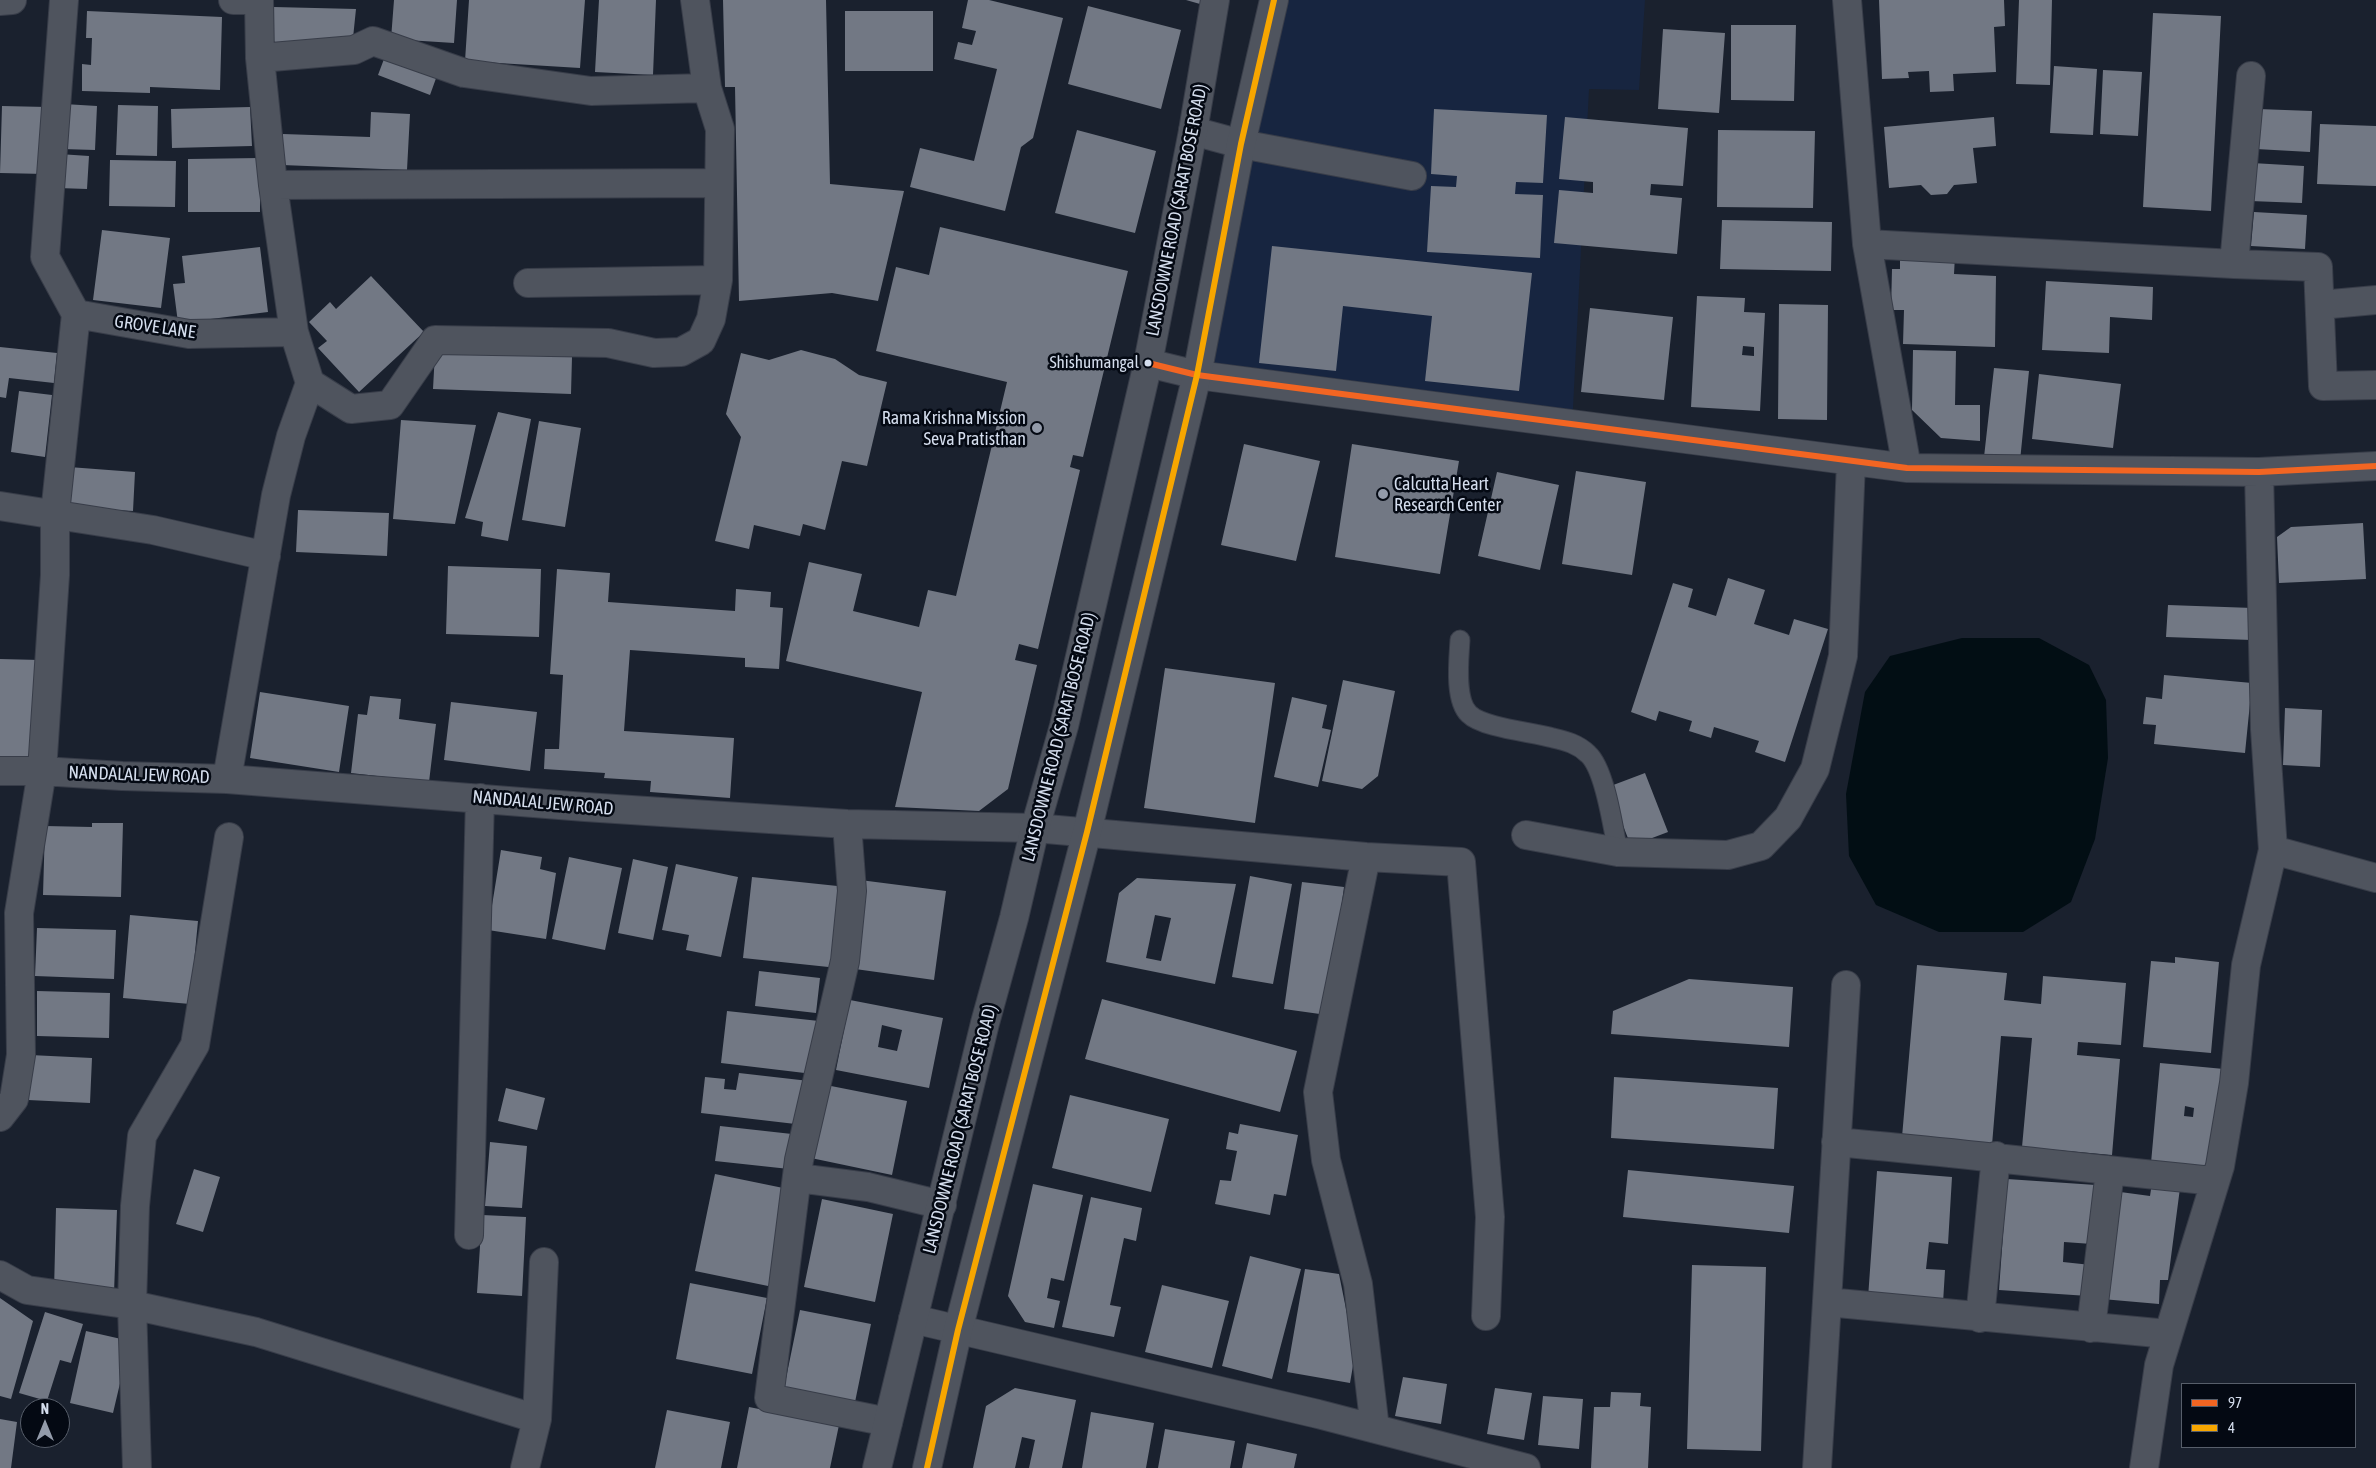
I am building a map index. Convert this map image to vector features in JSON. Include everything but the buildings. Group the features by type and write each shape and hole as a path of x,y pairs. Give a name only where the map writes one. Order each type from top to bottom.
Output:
{"street":[{"path":"0,1 12,0"},
{"path":"0,1117 14,1099 21,1055 19,912 42,771 55,576 55,514 76,314 45,257 64,0"},
{"path":"227,779 278,487 292,436 310,383 294,332 273,185 260,58 259,0 233,0"},
{"path":"310,383 351,409 390,405 435,340 608,343 654,353 682,352 701,340 711,319 718,280 720,129 707,88 695,0"},
{"name":"LANSDOWNE ROAD (SARAT BOSE ROAD)","path":"877,1468 985,1023 1014,918 1035,828 1064,726 1148,363 1193,131 1215,0"},
{"path":"927,1468 958,1330 1087,832 1197,375 1242,144 1274,0"},
{"path":"1847,0 1867,244 1907,468"},
{"path":"260,58 354,50 373,41 464,73 591,92 707,88"},
{"path":"2234,264 2250,76"},
{"path":"1193,131 1242,144 1412,176"},
{"path":"273,185 718,183"},
{"path":"1867,244 2318,267 2323,386 2376,385"},
{"path":"528,283 718,280"},
{"path":"2320,305 2376,300"},
{"name":"GROVE LANE","path":"76,314 190,334 294,332"},
{"path":"1148,363 1197,375 1907,468 2260,472 2376,466"},
{"path":"1526,835 1618,852 1728,855 1761,846 1788,818 1815,769 1843,656 1851,462"},
{"path":"2144,1468 2159,1365 2215,1182 2234,1083 2246,964 2273,850 2265,729 2260,472"},
{"path":"0,506 153,530 266,556"},
{"name":"NANDALAL JEW ROAD","path":"0,772 42,771 122,776 227,779 847,824 1035,828 1366,857 1461,862 1490,1217 1486,1316"},
{"path":"469,1235 480,798"},
{"path":"847,824 852,891 845,961 799,1160 769,1398 888,1422"},
{"path":"137,1468 132,1305 135,1206 142,1136 196,1045 229,837"},
{"path":"2273,850 2376,878"},
{"path":"1366,857 1318,1092 1326,1160 1358,1284 1375,1429"},
{"path":"1816,1468 1846,985"},
{"path":"1836,1142 1996,1156 2215,1182"},
{"path":"1980,1318 1996,1156"},
{"path":"2091,1328 2110,1171"},
{"path":"798,1178 868,1187 942,1205"},
{"path":"525,1468 537,1419 544,1262"},
{"path":"0,1275 27,1290 132,1305 256,1332 537,1419"},
{"path":"1827,1302 1980,1318 2168,1334"},
{"path":"913,1319 1375,1429 1526,1468"}],"lane":[{"path":"1460,640 1458,672 1462,698 1468,714 1482,722 1572,743 1589,755 1604,785 1618,852"}],"shaded area":[{"path":"1265,0 1645,0 1639,90 1589,89 1572,428 1184,373"},
{"path":"1962,638 2039,638 2089,665 2106,700 2108,758 2095,839 2071,902 2023,932 1939,932 1876,905 1849,856 1846,794 1865,692 1890,656"}],"transit line":[{"name":"4","path":"927,1468 958,1330 1087,832 1197,375 1241,144 1274,0"},
{"name":"97","path":"1148,363 1197,375 1907,468 2259,472 2376,466"}],"place":[{"name":"Shishumangal","path":"1148,363"},
{"name":"Rama Krishna Mission Seva Pratisthan","path":"1037,428"},
{"name":"Calcutta Heart Research Center","path":"1383,494"}]}
